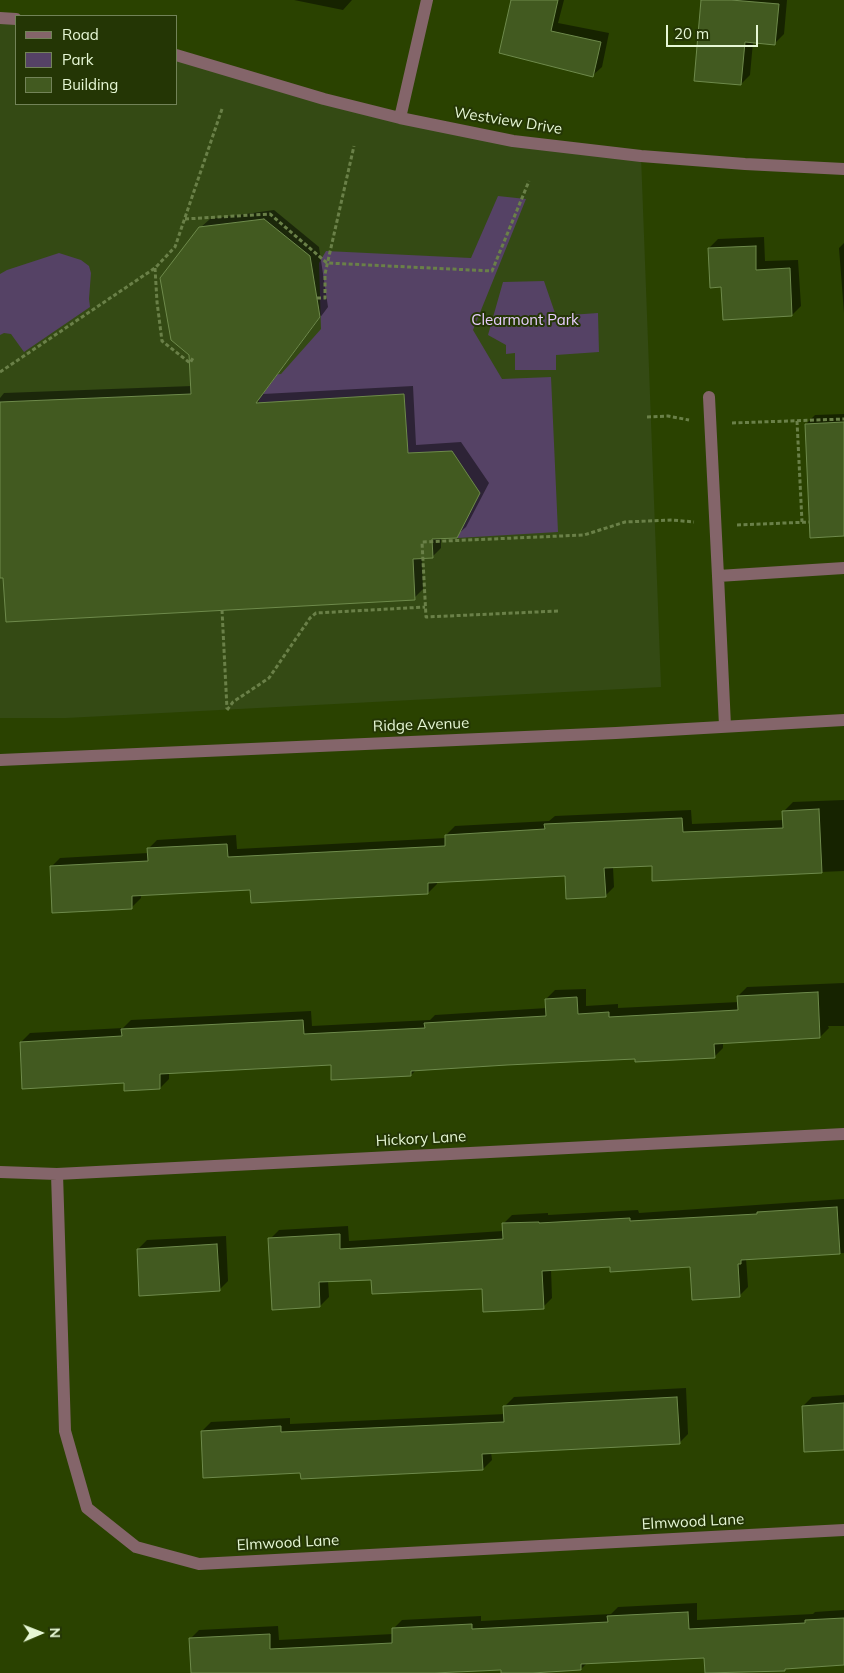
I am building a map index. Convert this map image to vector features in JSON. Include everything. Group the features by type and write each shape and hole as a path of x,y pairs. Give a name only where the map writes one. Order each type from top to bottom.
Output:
{"street":[{"path":"400,118 427,0"},
{"path":"0,18 15,19"},
{"name":"Westview Drive","path":"178,56 324,99 400,118 513,141 745,164 844,169"},
{"path":"709,398 725,726"},
{"path":"718,576 844,568"},
{"name":"Ridge Avenue","path":"0,760 606,734 844,720"},
{"name":"Hickory Lane","path":"0,1172 56,1174 844,1134"},
{"name":"Elmwood Lane","path":"56,1174 65,1431 87,1508 136,1547 199,1564 844,1530"}],"path":[{"path":"0,372 155,268 175,247 222,110"},
{"path":"317,298 325,298 324,274 354,146"},
{"path":"184,219 270,214 327,263 492,271 529,181"},
{"path":"155,268 156,302 162,342 190,363 193,358"},
{"path":"647,417 668,416 711,424 844,419"},
{"path":"797,421 802,522"},
{"path":"558,610 426,617 422,542 584,535 625,522 672,520 734,525 809,522"},
{"path":"222,610 227,710 233,702 268,678 310,618 316,613 425,607"}],"shaded area":[{"path":"0,18 15,19 15,105 178,105 178,56 400,118 641,156 661,687 66,718 0,718"}],"green space":[{"path":"498,196 526,199 473,330 502,379 551,377 558,532 457,538 480,493 452,451 408,453 404,394 259,403 258,376 281,374 321,329 319,263 326,251 471,258"},
{"path":"59,253 81,260 89,266 91,273 90,307 24,352 11,334 4,333 0,335 0,274"},
{"name":"Clearmont Park","path":"544,281 556,316 598,313 599,352 556,355 556,370 515,370 515,353 506,354 506,345 488,335 503,282"}],"building":[{"path":"511,0 558,0 551,31 601,42 593,77 499,53"},
{"path":"701,0 731,0 779,4 775,45 745,42 741,85 694,81"},
{"path":"264,219 310,256 320,317 256,403 404,394 408,453 452,451 480,493 457,538 432,539 433,558 413,559 415,600 6,622 3,578 0,578 0,402 191,394 189,355 171,340 160,278 199,227"},
{"path":"756,246 756,270 790,268 792,316 723,320 721,287 710,288 708,248"},
{"path":"844,422 844,536 810,538 805,424"},
{"path":"819,809 822,873 652,881 652,866 604,868 606,897 566,899 565,876 428,883 428,894 251,903 250,890 132,896 132,909 52,913 50,866 148,861 147,848 227,844 228,857 445,846 445,835 545,829 544,824 682,818 683,832 783,828 782,811"},
{"path":"818,992 820,1038 714,1044 715,1058 635,1062 635,1059 507,1065 411,1071 411,1076 331,1080 331,1065 160,1074 160,1089 124,1091 124,1083 22,1089 20,1042 122,1036 121,1029 303,1020 304,1034 425,1028 424,1023 546,1016 545,999 577,997 578,1014 609,1012 609,1017 738,1010 737,996"},
{"path":"837,1207 840,1254 741,1260 741,1264 738,1264 740,1297 692,1300 690,1267 610,1272 610,1267 542,1271 544,1309 483,1312 482,1289 372,1294 371,1280 319,1282 320,1307 272,1310 268,1238 340,1234 340,1249 503,1239 502,1223 630,1218 630,1221 757,1214 757,1212"},
{"path":"217,1244 220,1291 139,1296 137,1249"},
{"path":"677,1397 680,1444 482,1454 483,1470 301,1479 300,1473 203,1478 201,1431 281,1426 281,1432 504,1422 503,1406"},
{"path":"844,1403 844,1450 804,1452 802,1406"},
{"path":"688,1612 689,1629 805,1623 805,1620 844,1618 844,1665 785,1669 785,1671 705,1673 704,1658 581,1664 581,1670 532,1673 501,1673 501,1670 434,1673 191,1673 189,1638 270,1634 270,1649 392,1643 392,1628 472,1624 472,1629 608,1622 607,1616"}]}
